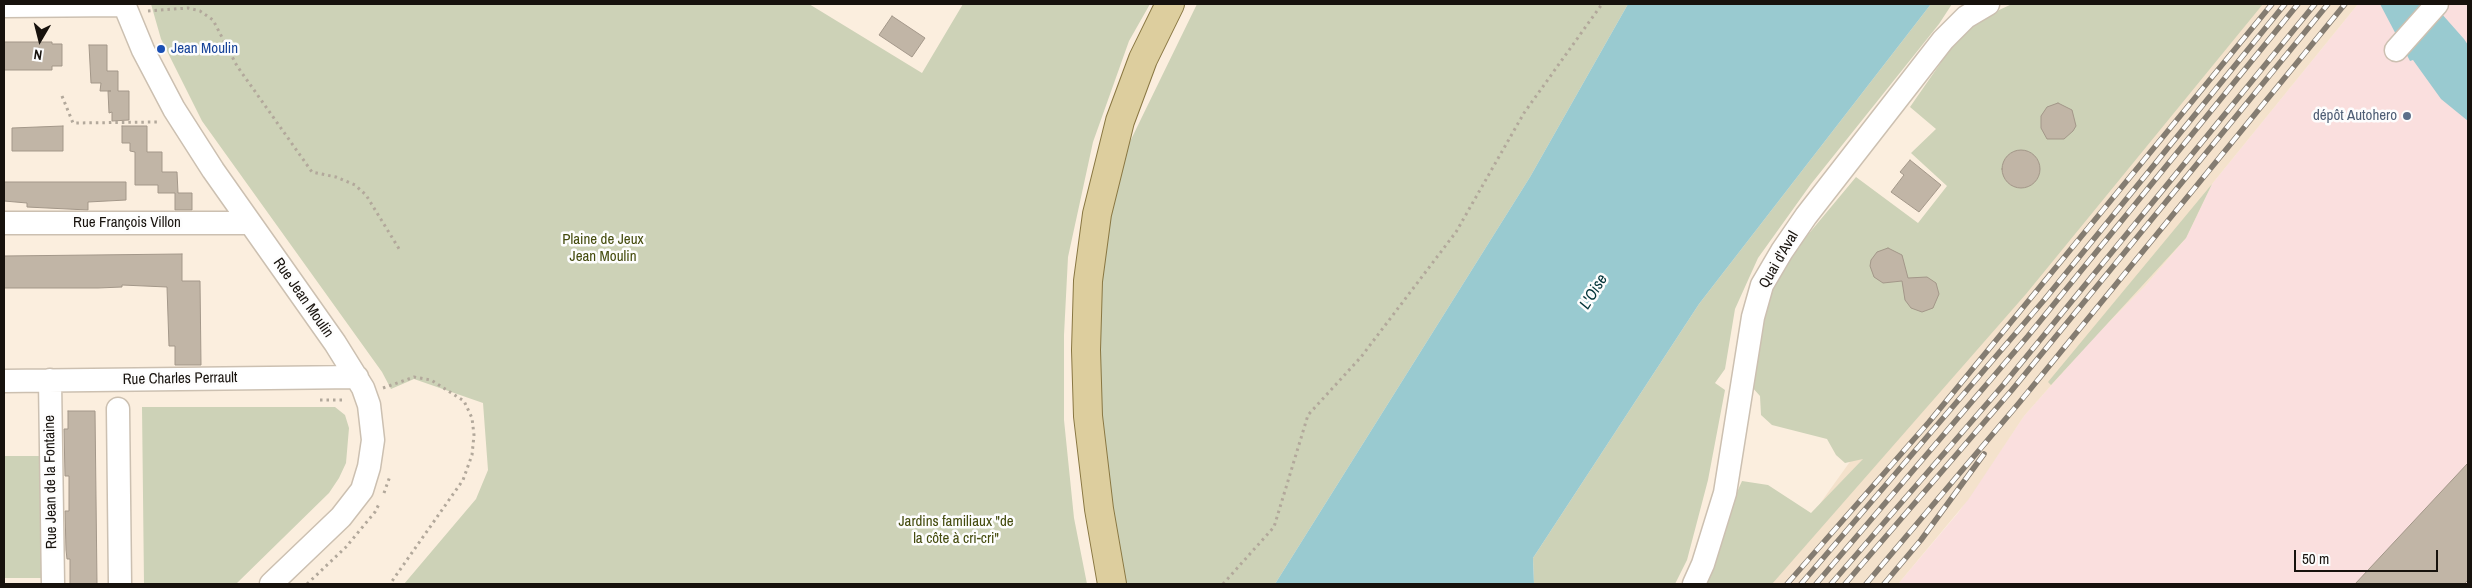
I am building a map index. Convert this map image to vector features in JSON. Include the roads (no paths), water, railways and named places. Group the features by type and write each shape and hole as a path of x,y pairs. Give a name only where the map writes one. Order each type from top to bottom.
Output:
{"main road":[{"path":"1112,584 1099,509 1088,416 1086,342 1088,281 1097,214 1118,128 1143,59 1170,4"}],"street":[{"path":"2396,50 2437,4"},
{"path":"4,6 125,7"},
{"name":"Rue Jean Moulin","path":"125,7 151,66 182,122 362,386 371,414 373,440 369,467 362,490 341,517 271,584"},
{"name":"Quai d'Aval","path":"1694,584 1704,564 1725,493 1750,331 1762,285 1782,251 1816,204 1944,40 1976,9"},
{"name":"Rue François Villon","path":"4,223 250,223"},
{"name":"Rue Charles Perrault","path":"4,381 50,380 362,386"},
{"name":"Rue Jean de la Fontaine","path":"50,380 53,584"},
{"path":"118,409 120,584"}],"water":[{"name":"L'Oise","path":"1628,4 1931,4 1699,304 1533,558 1534,584 1275,584 1530,177"},
{"path":"2380,4 2433,4 2464,39 2468,45 2468,121 2441,99 2413,60 2410,61"}],"railway":[{"path":"1787,584 1929,422 2272,4"},
{"path":"1801,584 2045,299 2285,4"},
{"path":"1816,584 2028,336 2298,4"},
{"path":"1831,584 2004,384 2315,4"},
{"path":"1845,584 2012,390 2328,4"},
{"path":"1866,584 2019,403 2345,4"},
{"path":"1884,584 1921,540 1984,454"}],"place":[{"name":"Jean Moulin","path":"161,49"},
{"name":"dépôt Autohero","path":"2407,116"}],"park label":[{"name":"Plaine de Jeux Jean Moulin","path":"603,248"},
{"name":"Jardins familiaux \"de la côte à cri-cri\"","path":"956,530"}]}
